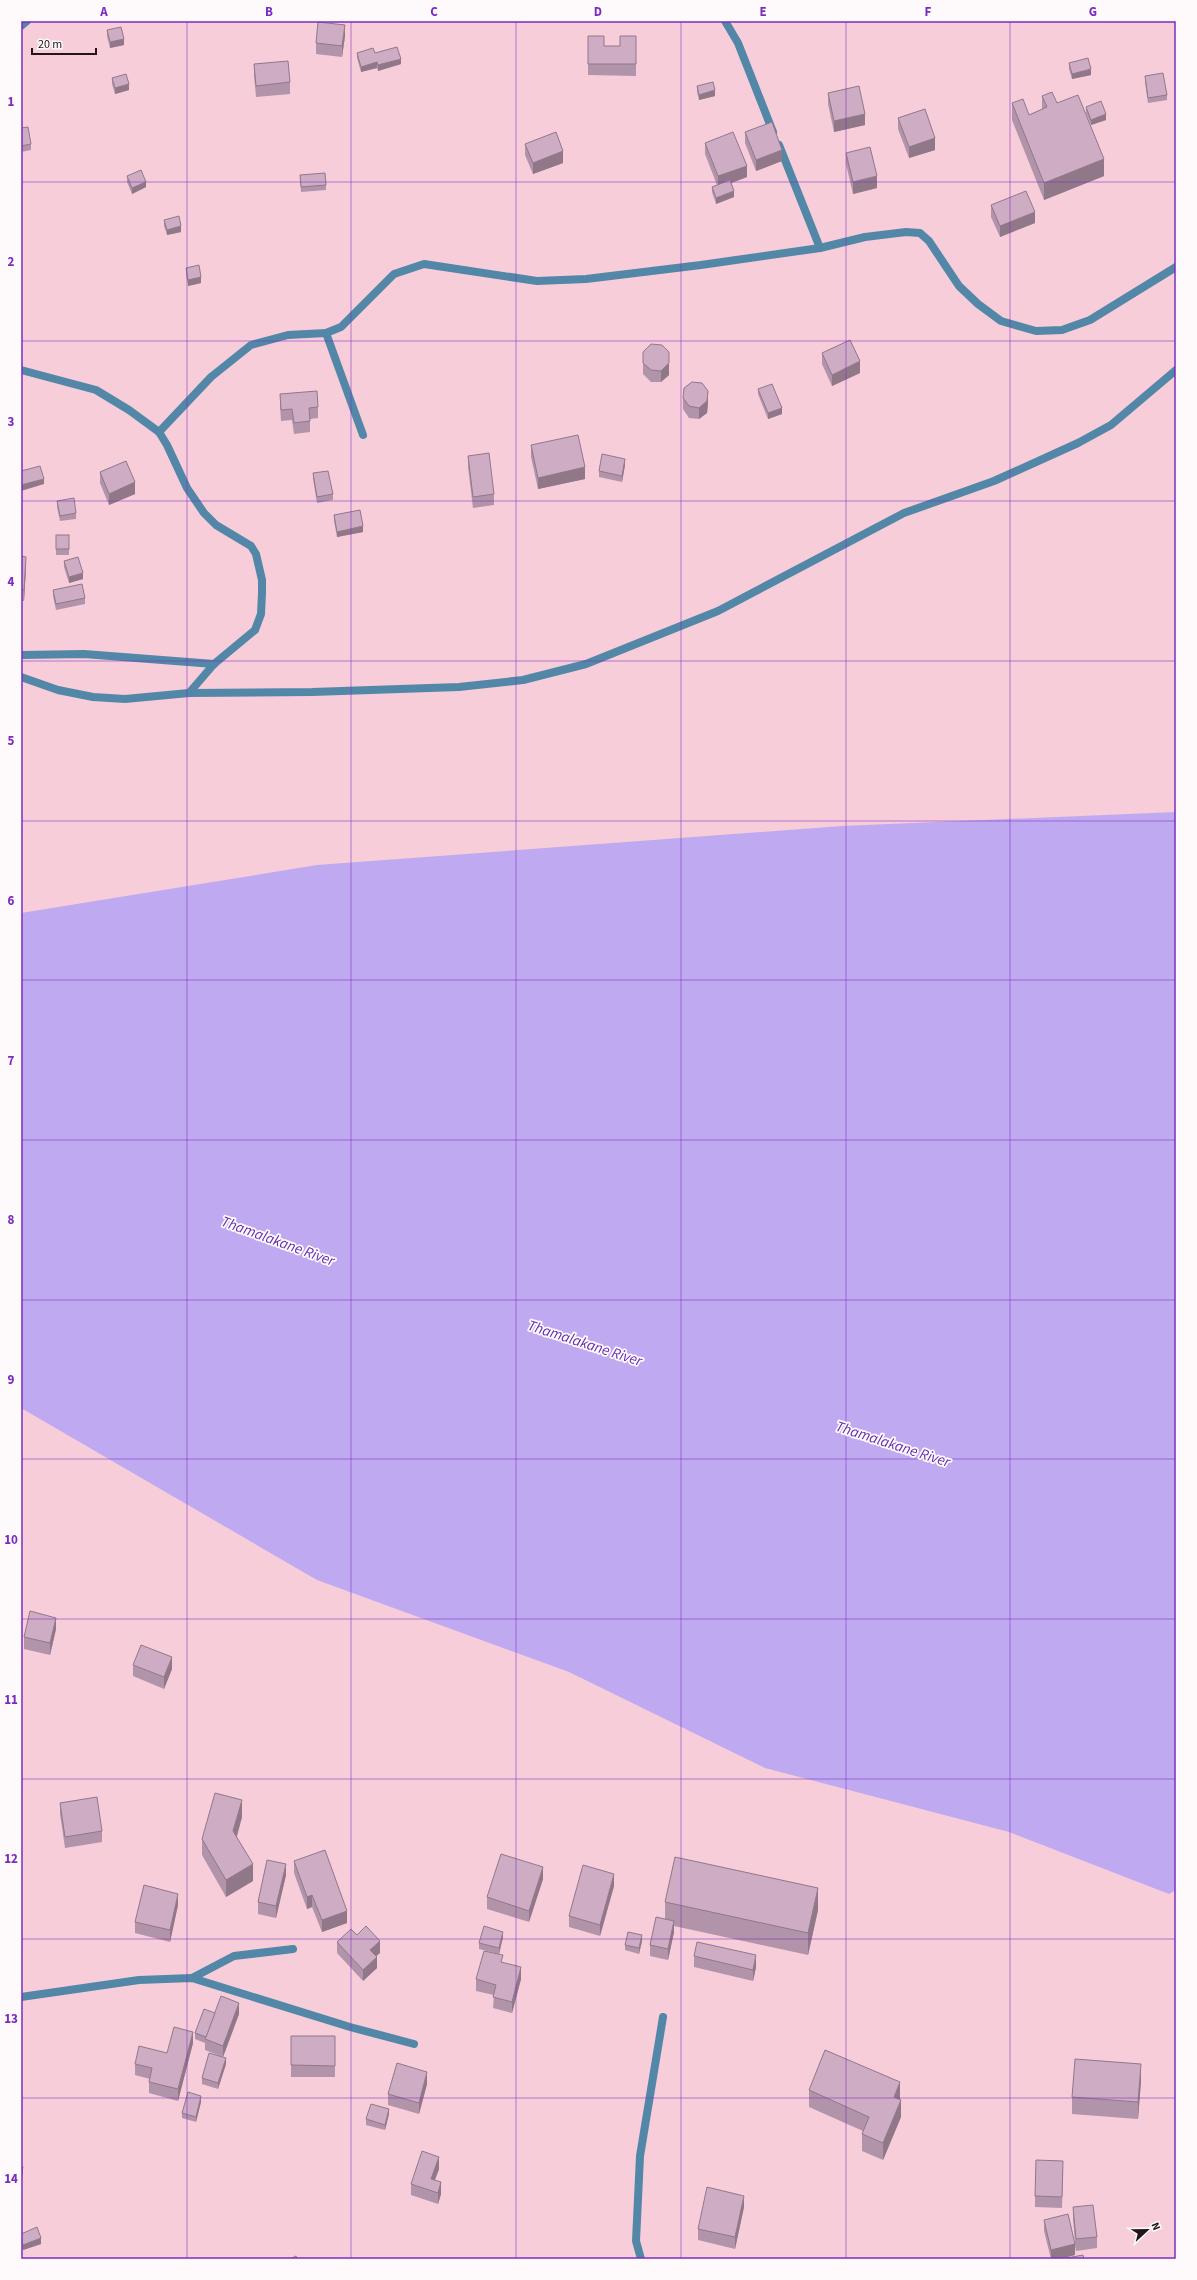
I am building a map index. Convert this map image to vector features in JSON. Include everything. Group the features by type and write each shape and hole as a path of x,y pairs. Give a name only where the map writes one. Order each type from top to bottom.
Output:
{"street":[{"path":"21,26 27,21"},
{"path":"725,21 738,43 820,248"},
{"path":"159,432 210,376 251,345 288,335 326,333 341,327 354,316 394,274 424,264 537,281 586,279 820,248 865,237 906,232 920,233 929,241 959,286 978,304 1001,321 1036,331 1062,330 1090,320 1176,267"},
{"path":"326,333 363,435"},
{"path":"21,370 96,390 129,410 159,432 187,488 204,513 216,526 251,546 260,563 262,593 261,614 255,630 214,664 188,693"},
{"path":"21,677 58,690 93,697 125,700 188,693 312,692 459,687 523,680 586,664 718,611 904,513 994,481 1078,443 1111,425 1176,370"},
{"path":"21,655 84,654 214,664"},
{"path":"192,1978 234,1956 292,1949"},
{"path":"21,1997 138,1980 192,1978 350,2027 414,2044"},
{"path":"642,2259 636,2241 640,2156 663,2017"}],"water":[{"name":"Thamalakane River","path":"1176,812 1176,1890 1169,1894 1009,1832 765,1768 569,1672 317,1580 21,1408 21,913 317,865 842,826"}],"building":[{"path":"318,22 345,25 342,46 316,43"},
{"path":"121,27 124,39 110,42 107,30"},
{"path":"588,36 604,36 604,46 620,46 620,36 636,36 636,64 588,64"},
{"path":"397,47 401,59 378,65 377,62 361,67 357,53 373,48 375,53"},
{"path":"1088,58 1091,69 1072,74 1069,63"},
{"path":"288,61 290,82 256,86 254,64"},
{"path":"1163,73 1167,95 1148,98 1145,76"},
{"path":"126,74 129,84 115,88 112,78"},
{"path":"713,82 715,90 699,95 697,86"},
{"path":"859,86 865,114 834,121 828,93"},
{"path":"1052,92 1057,103 1078,95 1104,159 1044,183 1012,103 1023,99 1029,115 1047,107 1042,96"},
{"path":"1101,101 1106,114 1091,120 1086,107"},
{"path":"925,109 935,138 909,147 898,118"},
{"path":"772,122 782,150 756,160 745,132"},
{"path":"28,127 31,144 21,146 21,128"},
{"path":"556,132 563,151 533,163 525,144"},
{"path":"733,132 747,166 718,176 705,143"},
{"path":"870,147 877,176 853,182 846,153"},
{"path":"141,170 146,182 132,188 127,176"},
{"path":"325,173 326,185 301,187 300,175"},
{"path":"730,180 734,191 716,198 712,187"},
{"path":"1026,191 1035,212 1000,226 991,205"},
{"path":"179,216 181,226 167,230 164,220"},
{"path":"199,265 201,277 188,280 186,268"},
{"path":"850,340 860,361 832,375 822,353"},
{"path":"651,344 662,345 669,352 669,363 661,371 651,370 643,363 643,352"},
{"path":"692,382 702,383 708,391 707,401 699,408 689,406 683,398 684,388"},
{"path":"772,384 782,408 768,413 758,389"},
{"path":"317,391 318,407 309,408 310,421 294,423 292,409 281,410 280,394"},
{"path":"578,435 585,467 538,478 531,445"},
{"path":"489,453 494,494 473,497 468,456"},
{"path":"602,454 625,459 622,476 599,471"},
{"path":"126,461 135,482 109,494 100,472"},
{"path":"40,466 44,479 21,485 21,471"},
{"path":"328,471 333,494 317,497 313,473"},
{"path":"74,498 76,513 60,516 57,501"},
{"path":"360,510 363,526 337,532 334,515"},
{"path":"56,535 69,535 69,549 56,549"},
{"path":"21,556 26,557 24,590 21,590"},
{"path":"78,557 83,573 69,577 64,561"},
{"path":"82,584 85,598 56,604 53,590"},
{"path":"30,1611 56,1618 50,1643 24,1637"},
{"path":"141,1645 172,1657 164,1677 133,1665"},
{"path":"215,1793 242,1800 233,1831 253,1864 226,1880 202,1839"},
{"path":"97,1797 102,1831 65,1837 60,1803"},
{"path":"325,1850 347,1911 322,1920 312,1895 307,1897 294,1861"},
{"path":"501,1854 543,1867 529,1911 487,1897"},
{"path":"675,1857 818,1888 808,1933 665,1902"},
{"path":"267,1860 286,1864 276,1906 258,1902"},
{"path":"583,1865 614,1874 600,1925 569,1916"},
{"path":"144,1885 178,1894 170,1930 135,1922"},
{"path":"656,1917 674,1921 668,1949 650,1945"},
{"path":"366,1926 380,1941 370,1950 377,1957 363,1970 337,1942 351,1929 357,1935"},
{"path":"484,1926 503,1932 499,1948 479,1943"},
{"path":"628,1932 642,1935 639,1948 625,1945"},
{"path":"697,1942 756,1955 753,1970 694,1956"},
{"path":"484,1951 503,1955 501,1962 521,1967 512,2002 493,1997 496,1985 476,1979"},
{"path":"221,1996 239,2003 223,2046 205,2039"},
{"path":"204,2009 215,2013 206,2037 195,2033"},
{"path":"174,2027 193,2032 178,2089 149,2082 152,2068 135,2064 139,2046 167,2053"},
{"path":"291,2036 335,2036 335,2066 291,2065"},
{"path":"825,2050 900,2082 894,2097 901,2100 883,2143 862,2134 869,2117 809,2090"},
{"path":"209,2053 226,2058 218,2083 202,2078"},
{"path":"1075,2059 1141,2064 1138,2102 1072,2097"},
{"path":"397,2063 427,2072 419,2103 388,2094"},
{"path":"188,2092 201,2096 196,2117 182,2113"},
{"path":"371,2104 389,2109 385,2125 366,2119"},
{"path":"422,2151 439,2157 431,2179 441,2182 438,2193 411,2184"},
{"path":"1036,2160 1063,2161 1062,2197 1035,2196"},
{"path":"707,2187 744,2196 735,2237 698,2229"},
{"path":"1093,2205 1097,2237 1076,2239 1073,2207"},
{"path":"1068,2214 1075,2244 1051,2250 1044,2220"},
{"path":"37,2227 41,2238 23,2245 21,2234"},
{"path":"1083,2255 1084,2259 1061,2259"},
{"path":"296,2256 297,2259 290,2259"}]}
